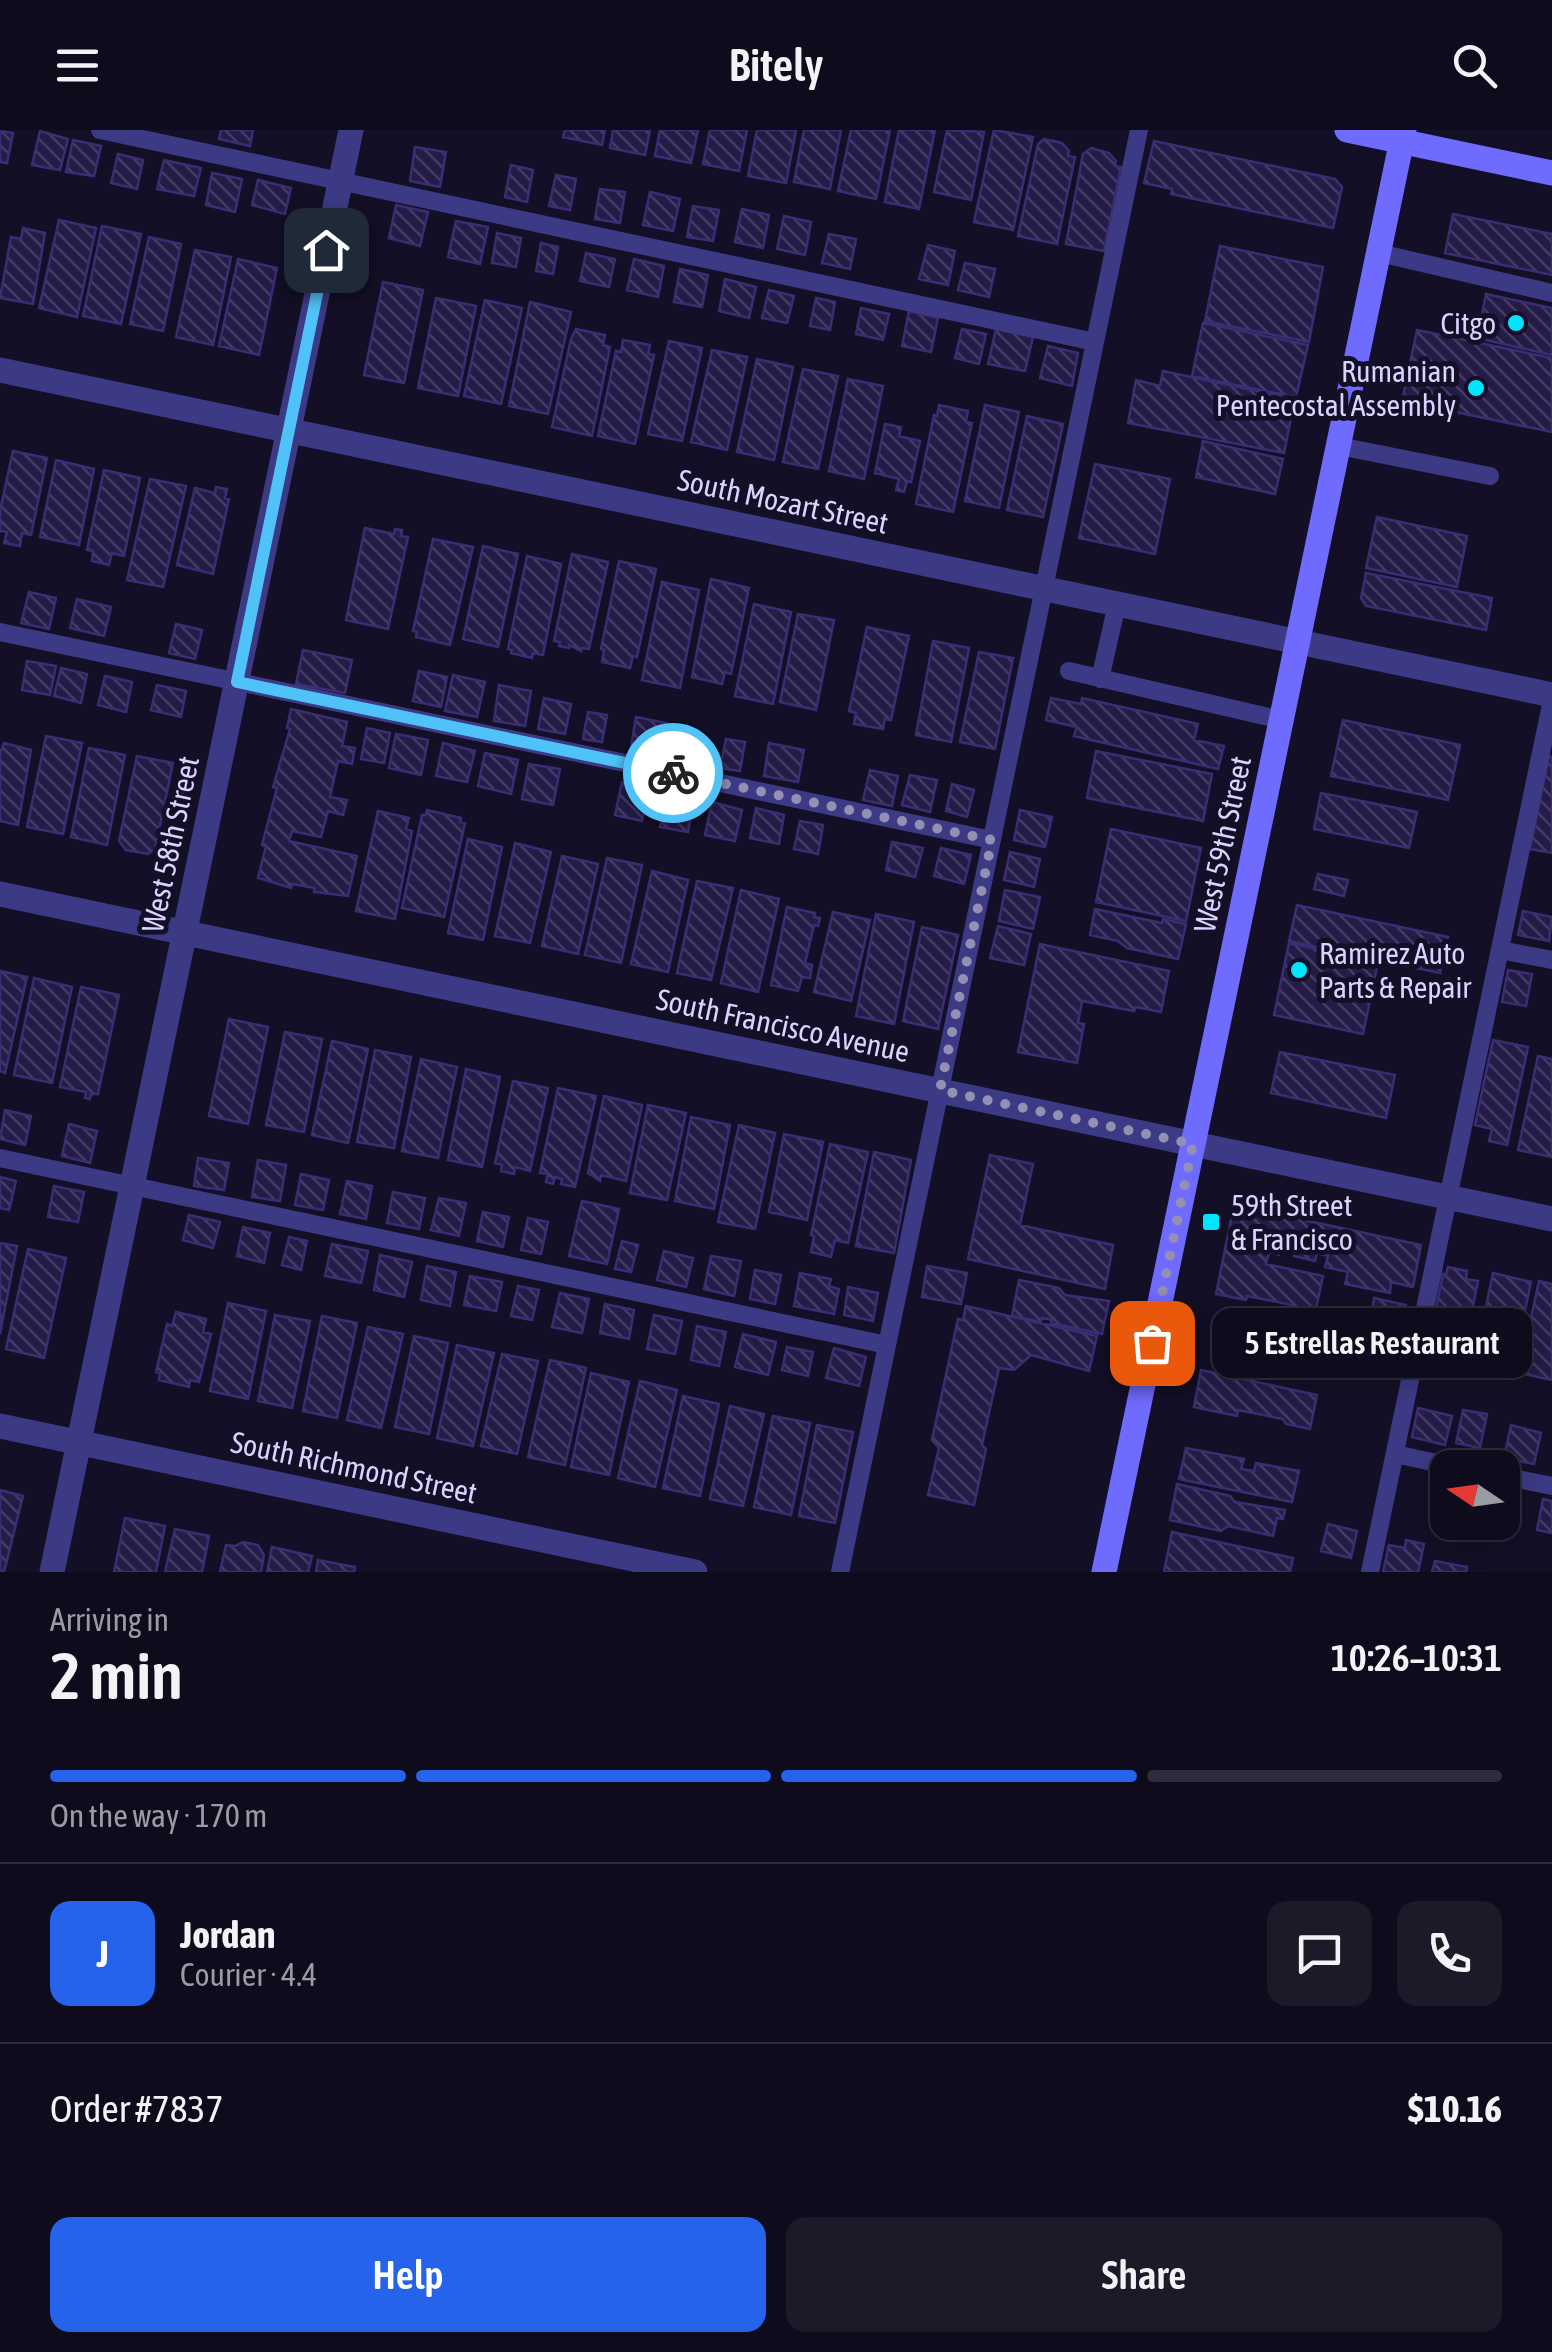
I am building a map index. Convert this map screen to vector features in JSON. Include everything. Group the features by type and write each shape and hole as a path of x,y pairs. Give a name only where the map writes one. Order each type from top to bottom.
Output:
{"street":[{"name":"West 58th Street","path":"52,1572 351,130"},
{"path":"1348,130 1403,136 1552,173"},
{"name":"West 59th Street","path":"1104,1572 1403,136"},
{"name":"South Mozart Street","path":"0,370 1552,698"},
{"name":"South Francisco Avenue","path":"0,894 1552,1219"},
{"name":"South Richmond Street","path":"0,1426 696,1572"}],"lane":[{"path":"100,130 1095,342"},
{"path":"840,1572 1138,130"},
{"path":"1379,253 1552,293"},
{"path":"1338,446 1490,476"},
{"path":"1100,679 1117,604"},
{"path":"0,632 992,840"},
{"path":"1069,671 1282,720"},
{"path":"1370,1572 1552,698"},
{"path":"1500,950 1552,960"},
{"path":"0,1158 887,1345"},
{"path":"1394,1454 1430,1462"},
{"path":"1520,1480 1552,1486"}],"building":[{"path":"221,130 253,130 250,146 219,139"},
{"path":"565,130 605,130 602,145 563,137"},
{"path":"613,130 650,130 645,155 610,148"},
{"path":"660,130 698,130 691,163 655,156"},
{"path":"710,130 747,130 739,171 703,164"},
{"path":"757,130 796,130 786,183 748,176"},
{"path":"804,130 841,130 830,189 794,182"},
{"path":"851,130 890,130 876,199 838,191"},
{"path":"899,130 935,130 919,209 885,202"},
{"path":"947,130 984,132 971,200 934,192"},
{"path":"994,130 1033,137 1013,230 974,222"},
{"path":"0,131 13,133 7,163 0,162"},
{"path":"40,131 68,139 60,170 32,165"},
{"path":"1044,139 1062,143 1069,151 1068,156 1075,157 1057,244 1018,236 1038,144"},
{"path":"73,140 101,146 94,176 66,172"},
{"path":"1154,141 1335,179 1342,187 1333,228 1171,194 1172,189 1144,183"},
{"path":"415,147 446,152 440,187 410,181"},
{"path":"1091,148 1109,153 1116,161 1115,166 1121,167 1104,251 1066,244 1083,154"},
{"path":"118,154 143,160 137,189 111,183"},
{"path":"164,160 201,168 194,196 157,189"},
{"path":"511,165 533,170 527,202 505,197"},
{"path":"212,173 242,179 235,212 206,205"},
{"path":"556,175 576,179 570,210 549,206"},
{"path":"258,180 291,188 285,214 252,205"},
{"path":"600,189 625,192 620,223 595,219"},
{"path":"650,192 680,199 673,231 643,225"},
{"path":"396,205 428,212 420,246 389,238"},
{"path":"693,206 719,210 713,241 687,237"},
{"path":"742,209 769,215 763,248 735,242"},
{"name":"Citgo","path":"1453,214 1552,234 1552,275 1445,253"},
{"path":"784,216 811,222 805,255 777,249"},
{"path":"59,220 96,228 77,317 39,308"},
{"path":"456,221 488,227 480,264 448,257"},
{"path":"102,226 141,234 121,324 83,316"},
{"path":"23,228 45,233 33,304 0,298 11,237 21,239"},
{"path":"497,233 521,238 516,267 492,263"},
{"path":"829,234 856,239 850,269 822,263"},
{"path":"149,237 181,244 163,331 130,324"},
{"path":"541,243 558,247 553,274 536,271"},
{"path":"928,245 955,251 948,285 919,279"},
{"path":"1220,246 1323,267 1309,342 1205,321"},
{"path":"195,250 231,257 213,345 176,337"},
{"path":"586,253 615,259 609,287 580,281"},
{"path":"238,259 277,268 259,355 219,346"},
{"path":"634,259 664,266 658,297 627,290"},
{"path":"965,263 995,269 989,297 958,290"},
{"path":"680,269 708,275 702,307 674,302"},
{"path":"725,279 756,287 749,318 719,311"},
{"path":"383,282 423,290 404,383 364,375"},
{"path":"769,290 794,296 787,323 762,318"},
{"name":"Citgo","path":"1486,294 1552,308 1552,355 1477,338"},
{"path":"436,298 476,306 458,396 418,388"},
{"path":"816,298 835,302 830,330 810,326"},
{"path":"485,300 522,308 501,404 464,396"},
{"path":"530,302 571,312 548,414 509,406"},
{"path":"861,308 889,314 883,340 856,334"},
{"path":"909,311 938,318 931,352 902,346"},
{"path":"1203,323 1308,345 1296,397 1192,376"},
{"path":"576,329 605,335 603,345 610,347 592,436 552,427"},
{"path":"962,329 986,334 979,364 955,358"},
{"path":"996,329 1033,337 1025,371 988,364"},
{"path":"1417,330 1552,358 1552,432 1402,401"},
{"path":"623,340 650,345 648,354 654,355 635,444 598,436 616,351 621,352"},
{"path":"669,341 702,348 682,441 648,434"},
{"path":"1048,346 1078,353 1072,386 1040,378"},
{"path":"712,350 747,357 727,450 691,442"},
{"path":"757,359 793,367 774,460 737,452"},
{"path":"803,369 838,376 818,469 783,462"},
{"path":"1163,371 1295,399 1284,453 1128,423 1136,380 1160,386"},
{"path":"848,379 883,386 864,479 829,471"},
{"path":"939,405 968,411 966,422 972,423 953,512 916,504"},
{"path":"985,405 1019,412 999,508 965,501"},
{"path":"1027,416 1063,424 1043,517 1007,510"},
{"path":"885,424 901,427 899,436 920,441 911,482 907,481 904,492 896,490 899,479 875,473"},
{"path":"1203,441 1283,459 1275,494 1196,477"},
{"path":"13,451 47,458 31,535 22,533 20,546 4,543 7,532 0,531 0,511"},
{"path":"56,460 94,469 79,545 40,537"},
{"path":"1095,464 1170,479 1155,554 1079,538"},
{"path":"104,470 140,478 124,556 112,553 109,565 92,561 93,551 87,550"},
{"path":"150,479 186,486 163,587 127,580"},
{"path":"216,487 227,489 225,498 229,499 213,574 177,565 195,488 215,493"},
{"path":"1377,517 1467,536 1457,587 1366,568"},
{"path":"365,528 394,534 395,529 402,530 401,536 408,537 388,629 346,620"},
{"path":"433,539 473,547 450,645 416,637 417,632 413,631"},
{"path":"483,546 518,554 498,647 463,639"},
{"path":"572,554 608,562 589,649 581,651 554,641"},
{"path":"527,556 561,564 543,655 533,653 532,658 508,649"},
{"path":"619,561 656,569 637,657 633,656 630,668 602,662 601,649"},
{"path":"1366,573 1492,598 1486,630 1366,606 1361,598"},
{"path":"711,579 749,588 731,674 725,672 722,684 692,677"},
{"path":"662,582 699,590 680,688 642,680"},
{"path":"29,592 56,598 49,629 21,623"},
{"path":"77,599 111,607 104,636 70,628"},
{"path":"754,604 791,612 773,704 735,696"},
{"path":"798,614 834,620 816,710 780,702"},
{"path":"176,624 202,630 195,659 169,653"},
{"path":"867,627 909,636 891,720 885,719 883,729 854,724 856,713 849,711"},
{"path":"933,641 969,648 951,742 916,735"},
{"path":"303,650 352,660 345,693 296,684"},
{"path":"979,652 1013,658 995,749 960,742"},
{"path":"27,661 56,666 50,695 22,690"},
{"path":"61,668 87,674 81,703 54,696"},
{"path":"419,671 447,677 441,707 413,701"},
{"path":"453,675 485,682 477,717 445,711"},
{"path":"105,676 132,682 126,712 98,705"},
{"path":"157,685 186,691 181,717 151,710"},
{"path":"499,685 531,691 525,726 494,721"},
{"path":"544,698 571,704 565,734 538,729"},
{"path":"1051,698 1081,704 1082,698 1198,724 1194,740 1224,746 1218,769 1074,736 1077,727 1046,720"},
{"path":"291,709 347,722 342,746 355,748 352,764 338,761 330,797 347,800 343,815 328,811 321,837 292,831 289,841 357,856 348,896 314,892 315,888 292,884 291,888 258,878"},
{"path":"588,712 607,715 602,742 583,739"},
{"path":"636,717 666,723 660,752 631,747"},
{"path":"1343,720 1460,745 1448,800 1331,776"},
{"path":"367,728 390,733 384,763 361,759"},
{"path":"396,734 428,740 421,775 389,768"},
{"path":"46,736 82,743 63,834 27,827"},
{"path":"726,739 745,742 740,771 720,768"},
{"path":"4,743 31,750 18,825 0,821 0,753"},
{"path":"443,743 475,751 467,782 436,776"},
{"path":"769,743 804,750 798,782 764,776"},
{"path":"89,748 125,755 107,845 71,837"},
{"path":"1096,751 1212,774 1203,821 1087,798"},
{"path":"485,753 518,760 511,794 478,786"},
{"path":"137,756 173,763 155,849 148,854 126,850 119,841"},
{"path":"1549,756 1552,757 1552,853 1530,849"},
{"path":"529,764 560,769 553,805 522,799"},
{"path":"870,770 898,776 892,806 863,800"},
{"path":"910,775 937,780 930,812 902,805"},
{"path":"622,782 649,788 642,821 615,815"},
{"path":"952,784 974,790 967,817 946,811"},
{"path":"1321,793 1417,812 1409,848 1314,829"},
{"path":"666,794 694,799 688,832 660,827"},
{"path":"712,802 742,810 735,841 705,835"},
{"path":"756,808 784,815 779,844 750,838"},
{"path":"427,810 461,818 460,822 465,823 444,917 402,908 422,815"},
{"path":"1020,810 1052,817 1045,847 1014,840"},
{"path":"378,811 409,818 406,829 412,831 395,919 356,911"},
{"path":"800,821 823,825 818,854 794,849"},
{"path":"1111,829 1201,848 1186,921 1096,902"},
{"path":"468,839 502,847 483,940 448,933"},
{"path":"892,842 923,848 915,877 886,870"},
{"path":"515,843 551,852 530,943 495,936"},
{"path":"941,848 971,855 964,884 934,876"},
{"path":"1010,852 1040,859 1034,887 1004,880"},
{"path":"562,856 598,864 578,954 542,946"},
{"path":"607,858 642,865 621,963 585,955"},
{"path":"652,871 688,880 668,972 631,964"},
{"path":"1318,874 1348,880 1344,896 1314,889"},
{"path":"697,881 733,888 711,980 677,973"},
{"path":"741,890 779,899 758,992 721,983"},
{"path":"1005,890 1040,897 1033,929 999,921"},
{"path":"1297,905 1448,937 1440,973 1289,941"},
{"path":"787,907 815,913 814,917 820,918 818,926 814,925 805,963 812,965 810,978 802,977 798,991 771,985"},
{"path":"1095,909 1186,924 1178,959 1090,935"},
{"path":"1523,911 1552,917 1549,941 1518,935"},
{"path":"833,912 870,920 851,1001 814,992"},
{"path":"876,914 914,922 894,1024 856,1016"},
{"path":"998,926 1031,934 1024,965 990,958"},
{"path":"922,927 958,935 938,1029 903,1021"},
{"path":"1289,943 1378,962 1363,1034 1274,1015"},
{"path":"1040,944 1169,971 1161,1012 1082,1001 1078,1023 1084,1024 1077,1063 1018,1052"},
{"path":"1508,970 1532,974 1526,1006 1502,1002"},
{"path":"0,971 27,977 5,1073 0,1071"},
{"path":"34,978 72,987 52,1083 14,1075"},
{"path":"81,987 119,995 98,1094 91,1094 90,1099 85,1098 86,1092 60,1087"},
{"path":"229,1019 268,1027 248,1124 209,1116"},
{"path":"285,1032 322,1039 304,1132 266,1125"},
{"path":"1493,1040 1528,1047 1507,1145 1489,1141 1492,1129 1475,1125"},
{"path":"332,1041 368,1049 348,1143 312,1135"},
{"path":"375,1050 411,1057 394,1148 357,1142"},
{"path":"1280,1052 1395,1075 1386,1118 1271,1093"},
{"path":"1538,1056 1552,1059 1552,1157 1518,1150"},
{"path":"421,1059 457,1067 438,1158 402,1151"},
{"path":"466,1069 500,1077 482,1167 448,1160"},
{"path":"513,1081 548,1088 530,1171 515,1167 514,1174 501,1171 502,1165 495,1163"},
{"path":"558,1088 596,1096 575,1187 561,1184 562,1179 555,1177 553,1184 546,1182 548,1174 540,1173"},
{"path":"604,1096 642,1105 626,1181 601,1175 600,1181 588,1173"},
{"path":"648,1105 686,1113 667,1200 630,1193"},
{"path":"5,1110 31,1116 25,1145 0,1139"},
{"path":"691,1117 730,1125 714,1209 675,1201"},
{"path":"69,1124 97,1131 90,1163 62,1156"},
{"path":"739,1125 775,1133 755,1229 718,1222"},
{"path":"784,1134 823,1142 807,1220 769,1212"},
{"path":"830,1144 868,1152 848,1243 835,1240 831,1257 811,1252"},
{"path":"874,1152 911,1160 894,1253 856,1246"},
{"path":"990,1155 1033,1164 1020,1225 1113,1245 1105,1289 968,1259"},
{"path":"198,1158 229,1163 224,1190 194,1186"},
{"path":"258,1160 286,1165 280,1201 252,1197"},
{"path":"301,1174 329,1180 323,1210 295,1205"},
{"path":"0,1177 16,1181 9,1210 0,1208"},
{"path":"347,1181 372,1186 366,1219 340,1214"},
{"path":"54,1186 84,1192 78,1222 48,1217"},
{"path":"393,1192 425,1198 419,1229 387,1223"},
{"path":"439,1198 466,1203 459,1236 431,1230"},
{"path":"582,1201 619,1209 607,1264 569,1256"},
{"path":"1234,1205 1421,1245 1413,1287 1391,1282 1390,1293 1345,1284 1348,1272 1325,1267 1328,1256 1317,1253 1315,1261 1294,1256 1295,1250 1280,1247 1279,1255 1269,1252 1266,1264 1323,1276 1315,1313 1247,1296 1246,1300 1216,1294"},
{"path":"483,1212 509,1217 503,1247 477,1241"},
{"path":"189,1215 220,1222 213,1248 183,1240"},
{"path":"528,1218 548,1222 541,1254 521,1250"},
{"path":"243,1227 270,1233 264,1263 237,1256"},
{"path":"289,1237 307,1241 301,1270 282,1265"},
{"path":"622,1241 638,1245 631,1272 615,1269"},
{"path":"0,1243 17,1246 0,1334"},
{"path":"332,1244 368,1251 361,1283 325,1276"},
{"path":"28,1249 66,1258 44,1358 6,1349"},
{"path":"664,1251 693,1258 686,1287 657,1280"},
{"path":"380,1255 412,1262 404,1297 374,1290"},
{"path":"711,1256 741,1261 734,1296 704,1289"},
{"path":"427,1266 456,1272 450,1306 421,1300"},
{"path":"927,1266 967,1273 961,1304 922,1297"},
{"path":"1448,1267 1467,1271 1466,1279 1478,1281 1462,1359 1427,1353 1443,1274 1446,1275"},
{"path":"755,1270 781,1275 775,1304 750,1299"},
{"path":"800,1273 831,1279 829,1286 839,1289 834,1314 794,1306"},
{"path":"1493,1273 1531,1282 1514,1363 1476,1355"},
{"path":"470,1276 502,1282 496,1311 464,1305"},
{"path":"1019,1280 1059,1288 1065,1295 1109,1301 1102,1334 1042,1318 1041,1322 1012,1316"},
{"path":"1539,1281 1552,1284 1552,1380 1519,1373"},
{"path":"518,1286 539,1290 532,1320 511,1316"},
{"path":"848,1287 878,1293 873,1321 844,1315"},
{"path":"560,1293 589,1299 582,1333 552,1327"},
{"path":"1374,1298 1406,1305 1399,1331 1370,1325"},
{"path":"228,1303 266,1311 248,1399 210,1391"},
{"path":"605,1304 634,1310 629,1339 600,1333"},
{"path":"966,1306 1097,1336 1089,1371 1031,1355 1014,1370 999,1368 974,1505 928,1495 939,1448 932,1440 958,1319 963,1320"},
{"path":"1226,1308 1338,1332 1329,1375 1216,1351"},
{"path":"176,1312 206,1319 203,1332 211,1334 199,1382 190,1380 189,1387 159,1380 160,1373 156,1372 167,1324 172,1326"},
{"path":"275,1315 310,1321 292,1408 258,1401"},
{"path":"654,1315 682,1321 675,1354 647,1349"},
{"path":"322,1316 357,1323 337,1418 303,1411"},
{"path":"697,1326 726,1332 719,1366 691,1360"},
{"path":"368,1327 403,1334 381,1428 347,1420"},
{"path":"743,1334 776,1342 768,1375 735,1367"},
{"path":"414,1336 448,1343 429,1434 395,1427"},
{"path":"457,1345 494,1353 473,1446 437,1438"},
{"path":"787,1347 813,1352 808,1376 782,1370"},
{"path":"834,1348 866,1357 859,1386 826,1378"},
{"path":"502,1354 538,1361 517,1454 481,1446"},
{"path":"550,1360 586,1368 565,1465 528,1457"},
{"path":"1201,1370 1317,1395 1310,1429 1238,1410 1237,1416 1194,1407"},
{"path":"591,1373 629,1382 609,1475 571,1467"},
{"path":"640,1381 677,1390 655,1487 618,1478"},
{"path":"683,1396 719,1404 700,1496 663,1488"},
{"path":"730,1406 764,1414 743,1506 710,1499"},
{"path":"1418,1408 1452,1416 1445,1445 1412,1437"},
{"path":"1463,1410 1487,1414 1480,1448 1456,1443"},
{"path":"773,1416 810,1423 791,1515 754,1507"},
{"path":"817,1425 853,1432 835,1523 799,1516"},
{"path":"1511,1425 1541,1433 1534,1464 1520,1461 1520,1450 1506,1450"},
{"path":"1186,1448 1244,1459 1241,1469 1254,1471 1256,1463 1299,1471 1292,1502 1179,1479"},
{"path":"1177,1484 1230,1496 1235,1502 1285,1510 1283,1519 1277,1518 1273,1536 1228,1526 1221,1531 1170,1520"},
{"path":"0,1490 23,1496 4,1572 0,1572"},
{"path":"1543,1499 1552,1501 1552,1533 1537,1530"},
{"path":"125,1518 165,1526 156,1572 114,1572"},
{"path":"1328,1524 1357,1531 1351,1558 1321,1551"},
{"path":"175,1529 209,1536 202,1572 165,1572"},
{"path":"1172,1532 1293,1558 1290,1572 1164,1572"},
{"path":"1406,1540 1424,1544 1418,1572 1383,1572 1389,1545 1405,1548"},
{"path":"226,1545 258,1545 264,1555 261,1572 220,1572"},
{"path":"272,1547 312,1556 308,1572 267,1572"},
{"path":"318,1560 355,1567 354,1572 316,1572"},
{"path":"1435,1561 1467,1567 1466,1572 1432,1572"}],"way so far":[{"path":"673,773 992,840 940,1090 1193,1144 1152,1343"}],"place":[{"name":"Citgo","path":"1516,323"},
{"name":"Rumanian Pentecostal Assembly","path":"1476,388"},
{"name":"Ramirez Auto Parts & Repair","path":"1299,970"},
{"name":"59th Street & Francisco","path":"1211,1222"},
{"name":"5 Estrellas Restaurant","path":"1152,1343"}],"route":[{"path":"326,250 237,682 673,773"}]}
